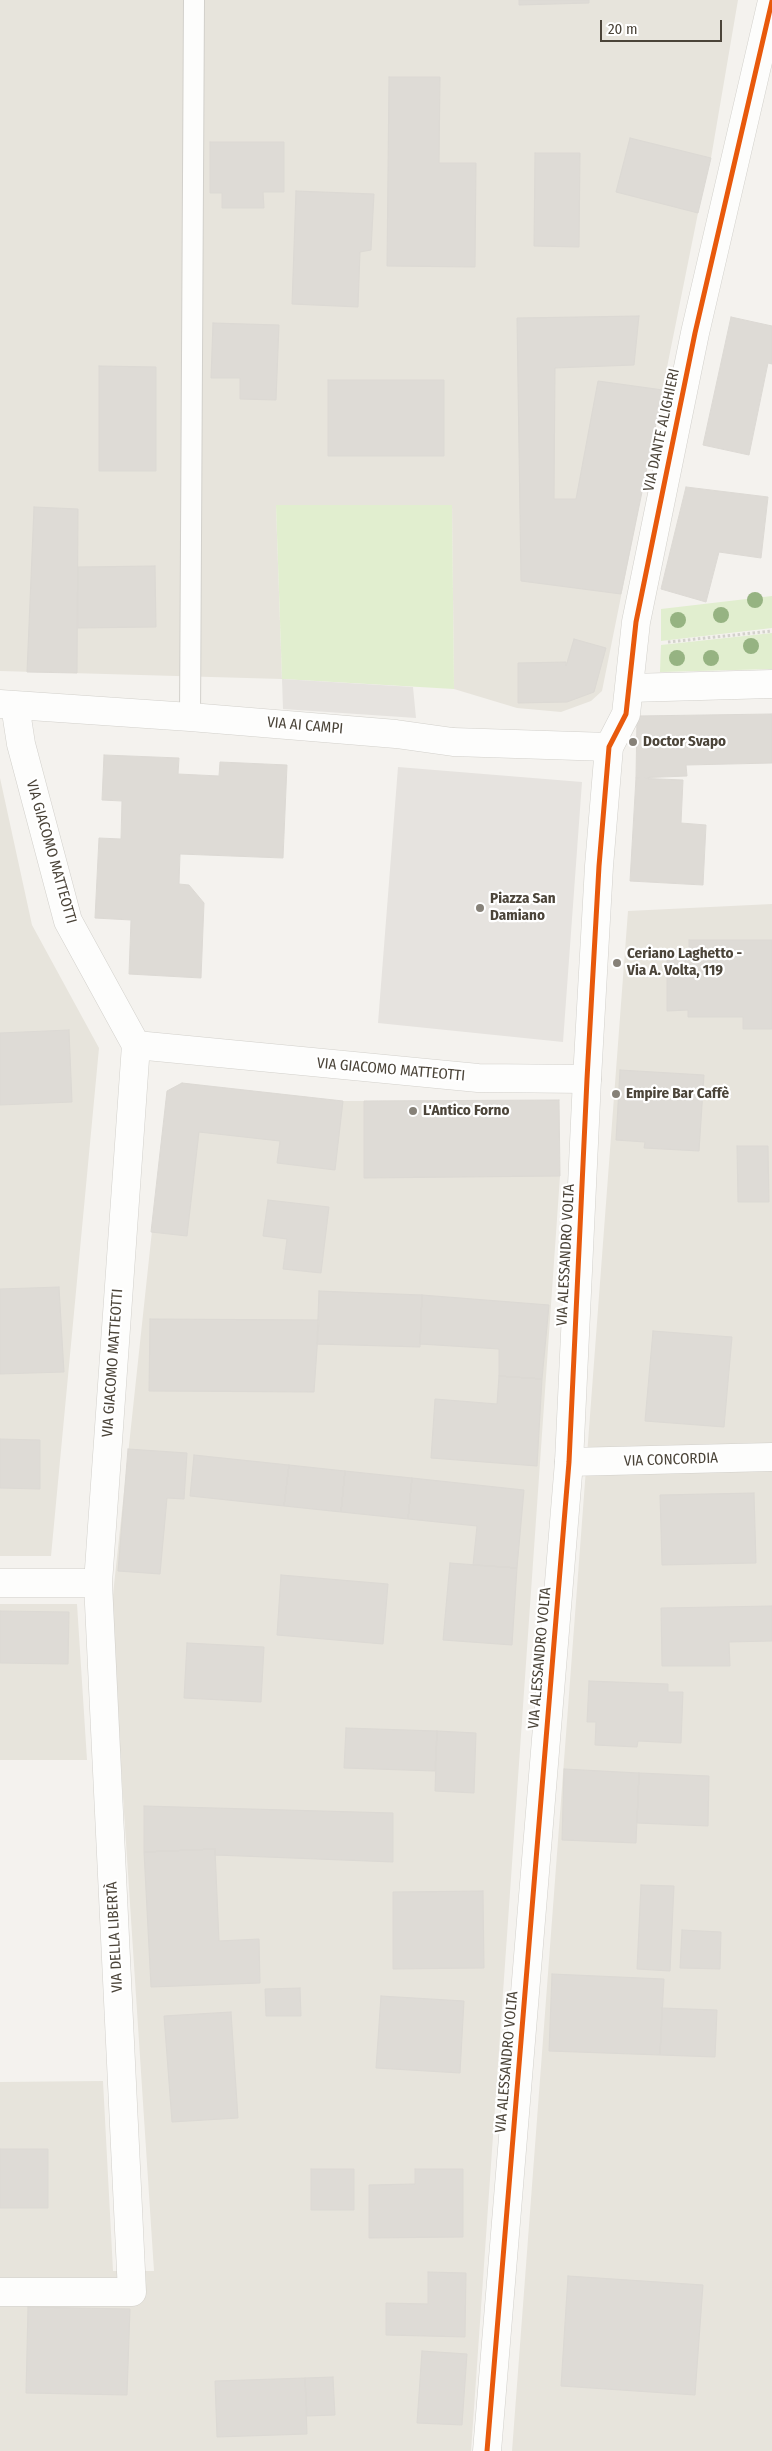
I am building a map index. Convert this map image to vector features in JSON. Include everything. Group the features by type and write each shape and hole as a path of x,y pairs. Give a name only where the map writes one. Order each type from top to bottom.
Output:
{"street":[{"name":"VIA DANTE ALIGHIERI","path":"599,866 609,747 626,714 635,636 695,333 772,1"},
{"path":"630,688 772,684"},
{"name":"VIA AI CAMPI","path":"8,705 190,717 396,734 453,742 609,747"},
{"name":"VIA GIACOMO MATTEOTTI","path":"8,705 21,744 68,921 136,1045 98,1583"},
{"name":"VIA ALESSANDRO VOLTA","path":"487,2451 569,1462 599,866"},
{"name":"VIA GIACOMO MATTEOTTI","path":"136,1045 478,1078 587,1079"},
{"name":"VIA CONCORDIA","path":"569,1462 772,1457"},
{"path":"0,1583 98,1583"},
{"name":"VIA DELLA LIBERTÀ","path":"0,2292 132,2292 98,1583"}],"lane":[{"path":"190,717 194,0"}],"path":[{"path":"635,636 650,643 772,631"}],"shaded area":[{"path":"0,0 738,0 711,158 698,213 602,691 591,701 561,712 517,708 454,689 452,505 276,506 282,679 0,671"},
{"path":"282,679 413,687 416,718 283,709"},
{"name":"Piazza San Damiano","path":"398,767 582,782 563,1042 378,1023"},
{"path":"0,778 32,925 99,1048 51,1556 0,1556"},
{"path":"772,904 772,2451 512,2451 628,911"},
{"path":"182,1083 343,1101 559,1100 560,1176 471,2451 0,2451 0,2082 103,2081 113,2271 154,2271 111,1613 167,1091"},
{"path":"0,1604 77,1604 87,1760 0,1760"}],"green space":[{"path":"276,505 452,505 454,689 282,679"},
{"path":"772,596 772,628 661,641 661,609"},
{"path":"772,633 772,669 660,672 661,645"}],"building":[{"path":"519,0 589,0 589,3 519,5"},
{"path":"389,77 440,77 439,163 476,163 475,267 387,266"},
{"path":"630,138 711,158 698,213 616,192"},
{"path":"210,142 284,142 284,192 263,192 264,208 222,208 222,193 210,193"},
{"path":"535,153 580,153 579,247 534,246"},
{"path":"296,191 374,194 371,250 360,252 358,307 292,304"},
{"path":"639,316 634,365 555,368 554,499 576,499 598,381 663,390 621,594 521,581 517,318"},
{"path":"731,317 772,326 772,364 768,363 749,455 703,445"},
{"path":"213,323 279,325 276,400 240,399 240,378 211,378"},
{"path":"99,366 156,367 156,471 99,471"},
{"path":"328,380 444,380 444,456 328,456"},
{"path":"686,487 768,497 761,558 719,552 706,602 661,589"},
{"path":"34,507 78,509 77,673 27,672"},
{"path":"155,566 156,627 78,628 78,567"},
{"path":"574,639 606,648 594,692 567,702 518,703 518,663 566,662 566,666"},
{"path":"772,714 772,763 686,765 687,776 636,778 637,716"},
{"path":"104,755 179,758 178,774 219,776 220,762 287,765 283,858 180,854 179,884 189,885 204,903 201,978 129,974 131,920 95,918 99,838 121,839 122,801 102,800"},
{"path":"636,778 683,780 681,823 706,825 703,885 630,881"},
{"path":"689,940 772,940 772,1029 743,1029 743,1017 688,1017 688,1010 667,1011 667,950 689,950"},
{"path":"69,1030 72,1102 0,1105 0,1033"},
{"path":"620,1070 704,1075 699,1151 644,1148 645,1142 616,1140"},
{"path":"182,1083 343,1101 335,1170 277,1163 280,1141 199,1132 187,1236 151,1232 167,1091"},
{"path":"559,1100 560,1176 364,1178 364,1101"},
{"path":"737,1146 768,1146 769,1202 738,1202"},
{"path":"268,1200 329,1207 321,1273 283,1269 287,1239 263,1236"},
{"path":"59,1287 64,1372 0,1374 0,1289"},
{"path":"319,1291 422,1295 420,1347 317,1344"},
{"path":"422,1295 549,1305 542,1379 499,1376 499,1349 420,1344"},
{"path":"150,1319 319,1320 314,1392 149,1391"},
{"path":"653,1331 732,1337 724,1427 645,1421"},
{"path":"499,1376 542,1379 537,1466 431,1458 435,1399 497,1404"},
{"path":"0,1439 40,1440 40,1489 0,1488"},
{"path":"128,1449 187,1453 184,1499 167,1498 160,1574 118,1571"},
{"path":"194,1455 289,1465 284,1506 190,1496"},
{"path":"289,1465 345,1471 341,1512 284,1506"},
{"path":"345,1471 412,1478 408,1519 341,1512"},
{"path":"412,1478 524,1490 517,1568 473,1565 477,1526 408,1519"},
{"path":"754,1493 756,1563 662,1565 660,1495"},
{"path":"450,1563 517,1568 512,1645 443,1640"},
{"path":"281,1575 388,1584 383,1644 277,1635"},
{"path":"772,1606 772,1641 729,1642 730,1666 662,1666 661,1608"},
{"path":"0,1611 69,1612 68,1664 0,1663"},
{"path":"187,1643 264,1647 261,1702 184,1698"},
{"path":"589,1681 668,1684 668,1692 683,1692 681,1743 638,1741 637,1747 595,1745 596,1722 587,1722"},
{"path":"346,1728 437,1731 435,1771 344,1768"},
{"path":"437,1731 476,1733 474,1793 435,1791"},
{"path":"564,1769 639,1773 636,1843 562,1840"},
{"path":"639,1773 709,1776 708,1826 637,1823"},
{"path":"144,1806 393,1813 393,1862 215,1855 215,1849 144,1852"},
{"path":"215,1849 219,1941 259,1939 260,1983 151,1987 144,1852"},
{"path":"641,1885 674,1886 670,1971 637,1969"},
{"path":"483,1891 484,1968 393,1969 393,1892"},
{"path":"682,1930 721,1932 720,1969 680,1968"},
{"path":"552,1974 664,1979 660,2055 549,2051"},
{"path":"300,1988 301,2016 266,2016 265,1989"},
{"path":"381,1996 464,2001 460,2073 376,2068"},
{"path":"662,2008 717,2010 715,2057 660,2055"},
{"path":"231,2012 238,2118 172,2122 164,2016"},
{"path":"0,2149 48,2149 48,2208 0,2208"},
{"path":"311,2169 354,2169 354,2210 311,2210"},
{"path":"415,2169 463,2169 463,2237 369,2238 369,2185 415,2184"},
{"path":"428,2272 466,2273 465,2337 386,2335 386,2303 428,2304"},
{"path":"568,2276 703,2285 695,2395 561,2386"},
{"path":"28,2307 130,2309 127,2395 26,2393"},
{"path":"422,2351 467,2354 462,2425 417,2423"},
{"path":"333,2377 335,2415 307,2416 305,2378"},
{"path":"305,2378 307,2434 217,2437 215,2381"}],"cycle path":[{"path":"487,2451 569,1462 587,1079 599,866 609,747 626,714 636,622 695,333 772,1"}],"place":[{"name":"Doctor Svapo","path":"633,742"},
{"name":"Piazza San Damiano","path":"480,908"},
{"name":"Ceriano Laghetto - Via A. Volta, 119","path":"617,963"},
{"name":"Empire Bar Caffè","path":"616,1094"},
{"name":"L'Antico Forno","path":"413,1111"}]}
